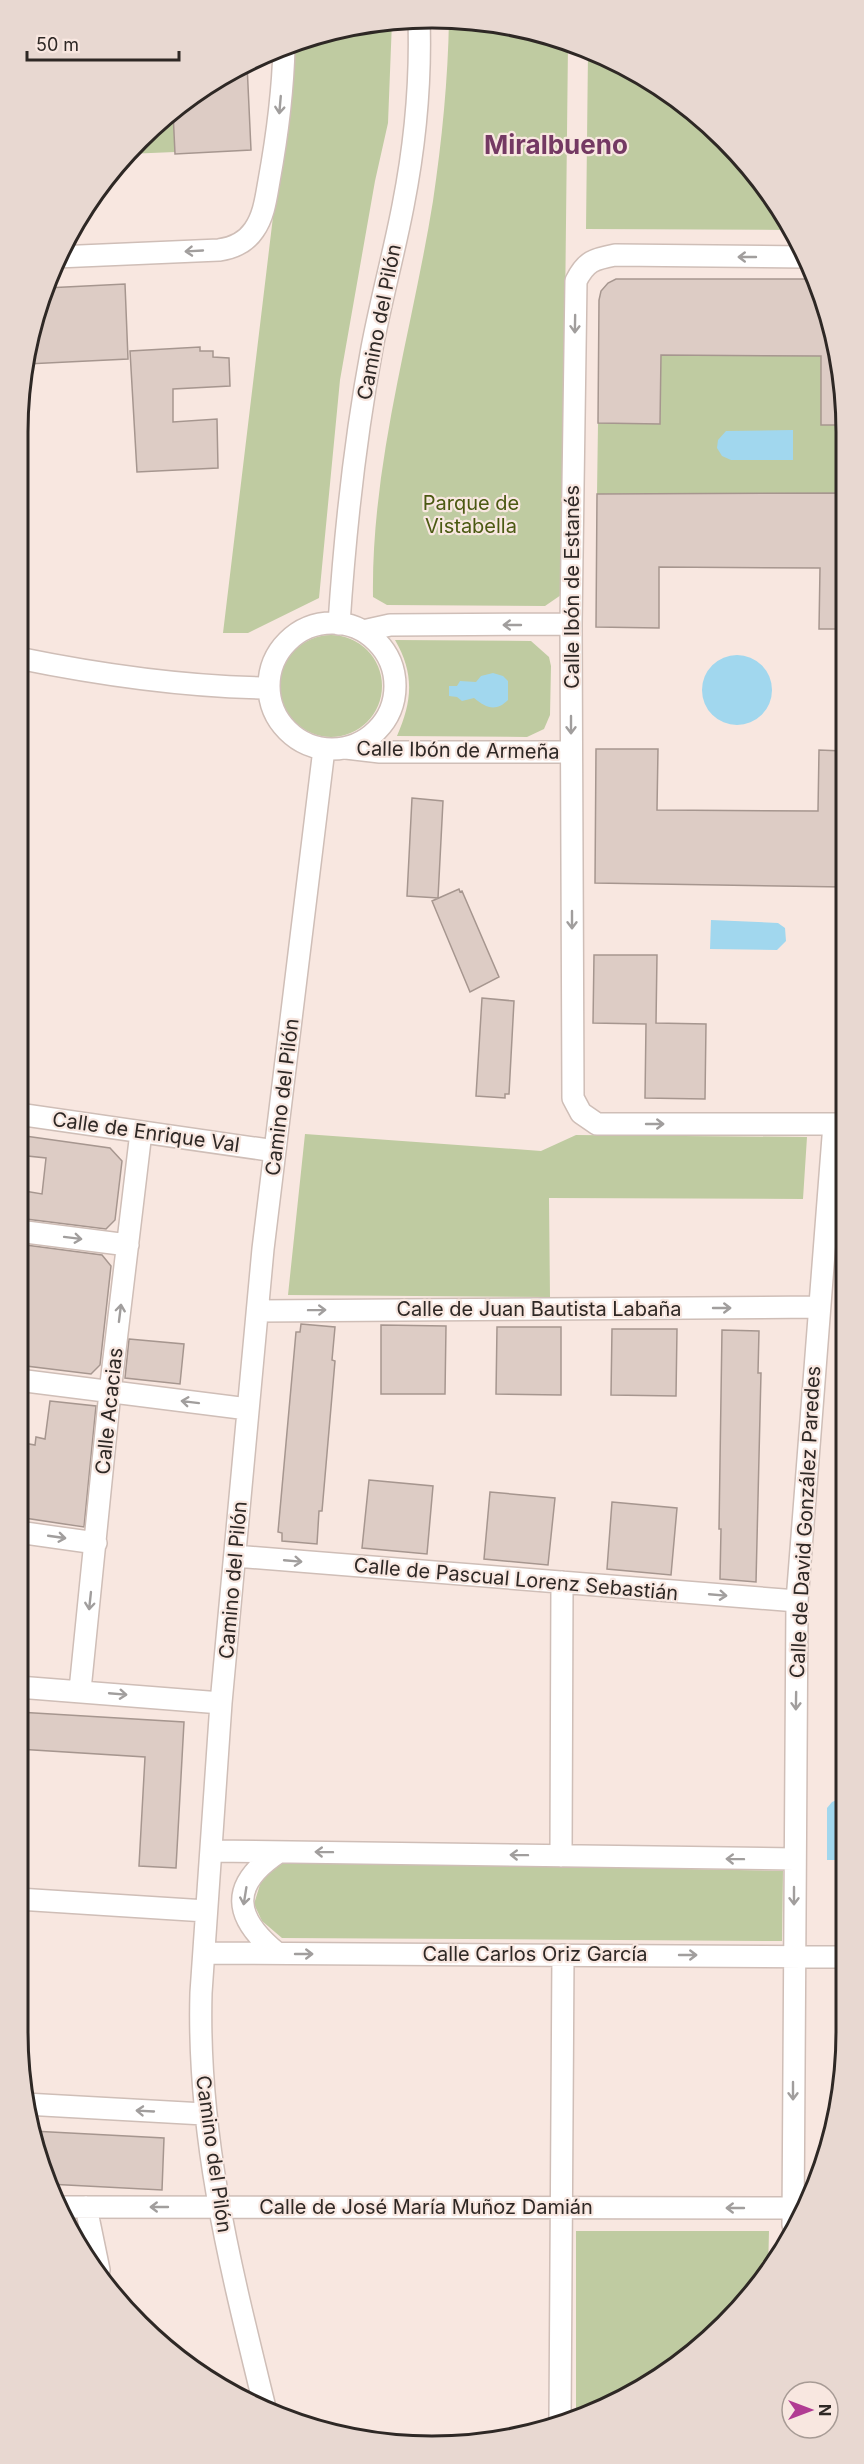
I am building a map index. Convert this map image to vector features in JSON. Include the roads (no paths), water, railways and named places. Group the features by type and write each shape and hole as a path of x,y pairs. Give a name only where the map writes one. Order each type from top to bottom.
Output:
{"street":[{"name":"Camino del Pilón","path":"339,624 348,519 362,405 403,208 412,149 420,57 419,28"},
{"path":"69,256 219,250 235,246 249,237 259,221 271,171 278,127 283,57"},
{"name":"Calle Ibón de Estanés","path":"795,257 615,255 597,258 583,267 576,281 571,624 573,1098 581,1113 597,1124 836,1124"},
{"path":"339,624 363,631 378,643 389,659 394,677 394,696 389,714 378,730 363,742 335,749 307,744 292,735 276,714 269,688 272,666 282,647 298,633 318,625 339,624"},
{"path":"363,631 390,626 571,624"},
{"path":"28,660 85,672 152,681 269,688"},
{"name":"Camino del Pilón","path":"263,2398 218,2206 204,2114 200,2028 221,1702 258,1311 275,1151 335,749"},
{"name":"Calle Ibón de Armeña","path":"335,749 380,752 571,752"},
{"name":"Calle de Enrique Val","path":"28,1115 275,1151"},
{"name":"Calle Acacias","path":"80,1690 110,1392 141,1132"},
{"name":"Calle de David González Paredes","path":"793,2212 796,1601 819,1307 836,1151"},
{"path":"28,1233 128,1245"},
{"name":"Calle de Juan Bautista Labaña","path":"258,1311 819,1307"},
{"path":"28,1381 248,1409"},
{"path":"28,1533 96,1543"},
{"name":"Calle de Pascual Lorenz Sebastián","path":"235,1556 796,1601"},
{"path":"561,1856 562,1582"},
{"path":"28,1687 221,1702"},
{"path":"211,1851 794,1859"},
{"path":"277,1953 261,1940 247,1921 244,1896 255,1870 279,1852"},
{"path":"28,1900 206,1911"},
{"name":"Calle Carlos Oriz García","path":"204,1953 794,1956"},
{"path":"560,2415 563,1954"},
{"path":"794,1956 836,1957"},
{"path":"35,2105 204,2114"},
{"name":"Calle de José María Muñoz Damián","path":"69,2207 561,2207 791,2216"},
{"path":"86,2207 96,2254"}],"water":[{"path":"793,430 793,460 731,460 722,456 717,448 718,440 726,431"},
{"path":"744,655 757,661 766,670 770,676 772,690 770,704 762,715 751,723 730,725 712,715 704,704 702,683 712,665 723,657"},
{"path":"493,673 503,676 508,681 508,700 504,704 491,707 474,698 462,701 457,697 449,696 449,686 457,686 460,681 476,682 481,676"},
{"path":"711,920 778,923 785,928 786,941 777,950 710,949"},
{"path":"836,1800 836,1860 827,1860 827,1808"}],"district":[{"name":"Miralbueno","path":"556,144"}],"park label":[{"name":"Parque de Vistabella","path":"471,514"}]}
